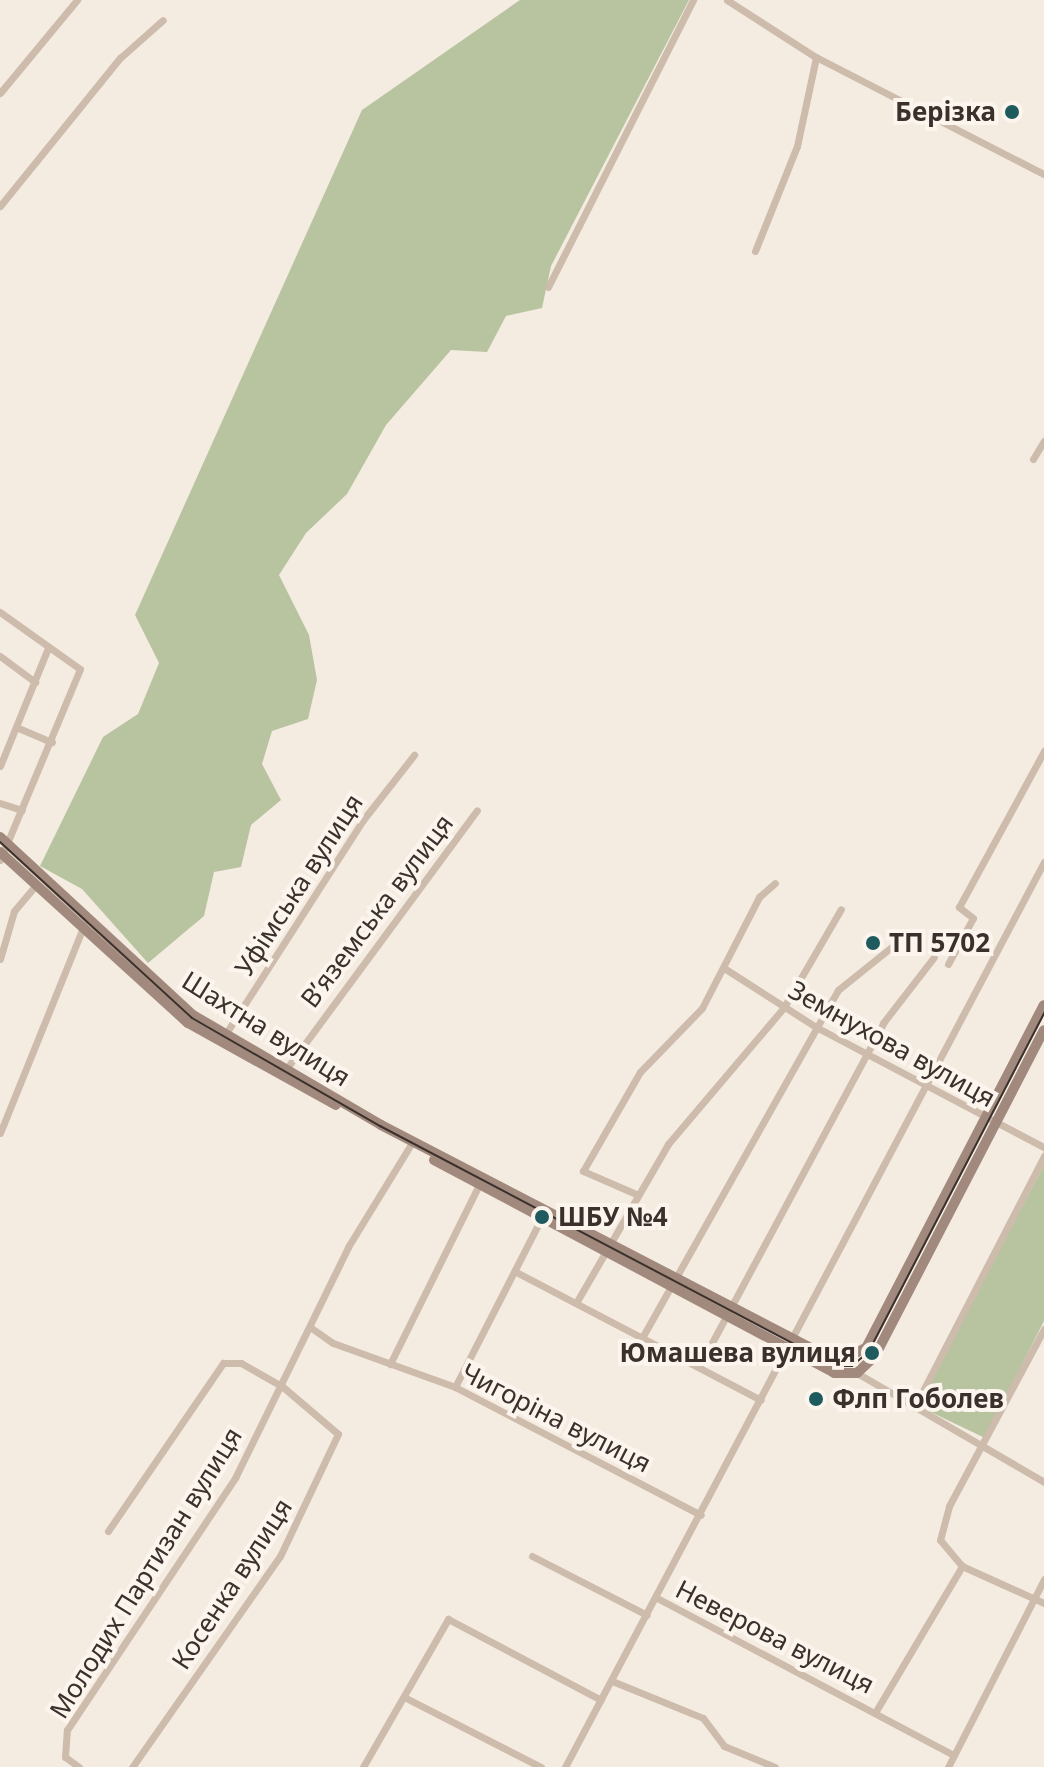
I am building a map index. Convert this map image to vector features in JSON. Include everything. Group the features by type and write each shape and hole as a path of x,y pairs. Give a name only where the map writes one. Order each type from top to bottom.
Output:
{"main road":[{"name":"Шахтна вулиця","path":"4,840 86,921 157,999 542,1215 673,1282 732,1307 834,1373 857,1373"},
{"name":"Шахтна вулиця","path":"1,855 42,878"},
{"path":"857,1373 875,1356 1044,1005"},
{"path":"989,1122 1044,1030"},
{"name":"Шахтна вулиця","path":"673,1282 726,1317 791,1344 850,1362 866,1348 989,1122"},
{"name":"Шахтна вулиця","path":"412,1144 479,1185 542,1215"}],"street":[{"path":"0,93 77,0"},
{"path":"548,287 693,0"},
{"path":"727,0 816,57 1044,174"},
{"path":"0,206 120,58 163,20"},
{"path":"755,251 797,146 816,57"},
{"path":"1033,459 1044,441"},
{"path":"0,612 80,669 22,810 4,840 1,855"},
{"path":"0,766 48,648"},
{"path":"0,656 35,682"},
{"path":"16,727 52,742"},
{"path":"948,964 973,918 959,907 1044,751"},
{"name":"Уфімська вулиця","path":"224,1037 363,820 414,755"},
{"path":"0,803 22,810"},
{"name":"В’яземська вулиця","path":"285,1071 477,810"},
{"path":"791,1344 922,1086 1044,862"},
{"path":"0,959 14,911 42,878"},
{"path":"636,1194 583,1171 640,1072 702,1008 759,897 775,883"},
{"path":"576,1303 636,1194 695,1108 740,1066 784,1007 841,909"},
{"path":"0,1133 86,921"},
{"path":"643,1336 838,990 880,964 899,941"},
{"path":"700,1365 866,1055 934,957"},
{"name":"Земнухова вулиця","path":"724,968 866,1055 989,1122 1044,1147"},
{"path":"310,1327 412,1144"},
{"path":"914,1408 1044,1156"},
{"path":"390,1364 479,1185"},
{"path":"455,1387 516,1272 542,1215"},
{"path":"516,1272 700,1365 761,1400"},
{"name":"Чигоріна вулиця","path":"310,1327 390,1364 455,1387 701,1515"},
{"name":"Молодих Партизан вулиця","path":"79,1767 65,1757 67,1730 235,1478 283,1387 310,1327"},
{"path":"1044,1329 987,1444 969,1465 940,1540 962,1566 1044,1603"},
{"name":"Неверова вулиця","path":"565,1767 791,1344"},
{"path":"108,1531 223,1363 241,1363 283,1387"},
{"name":"Шахтна вулиця","path":"857,1373 914,1408 987,1444 1044,1482"},
{"name":"Косенка вулиця","path":"132,1767 280,1556 338,1434 283,1387"},
{"path":"532,1556 647,1615"},
{"name":"Неверова вулиця","path":"876,1711 962,1566"},
{"path":"948,1767 1044,1579"},
{"name":"Неверова вулиця","path":"657,1598 876,1711 954,1755"},
{"path":"363,1767 448,1619 601,1700"},
{"path":"612,1681 703,1718 724,1746 775,1767"},
{"path":"404,1697 541,1767"}],"green space":[{"path":"520,0 689,0 551,266 542,308 506,316 487,352 451,350 386,425 347,494 306,533 279,575 309,635 317,680 308,719 272,731 262,764 281,800 251,825 241,867 214,872 204,916 148,963 82,889 40,866 103,737 138,714 159,663 135,615 362,110"},
{"path":"1044,1165 1044,1321 985,1438 918,1406"}],"tram line":[{"path":"0,842 192,1018 380,1126 836,1366 852,1366 869,1351 1044,1013"}],"place":[{"name":"Берізка","path":"1012,112"},
{"name":"ТП 5702","path":"873,943"},
{"name":"ШБУ №4","path":"542,1217"},
{"name":"Юмашева вулиця","path":"872,1353"},
{"name":"Флп Гоболев","path":"816,1399"}]}
